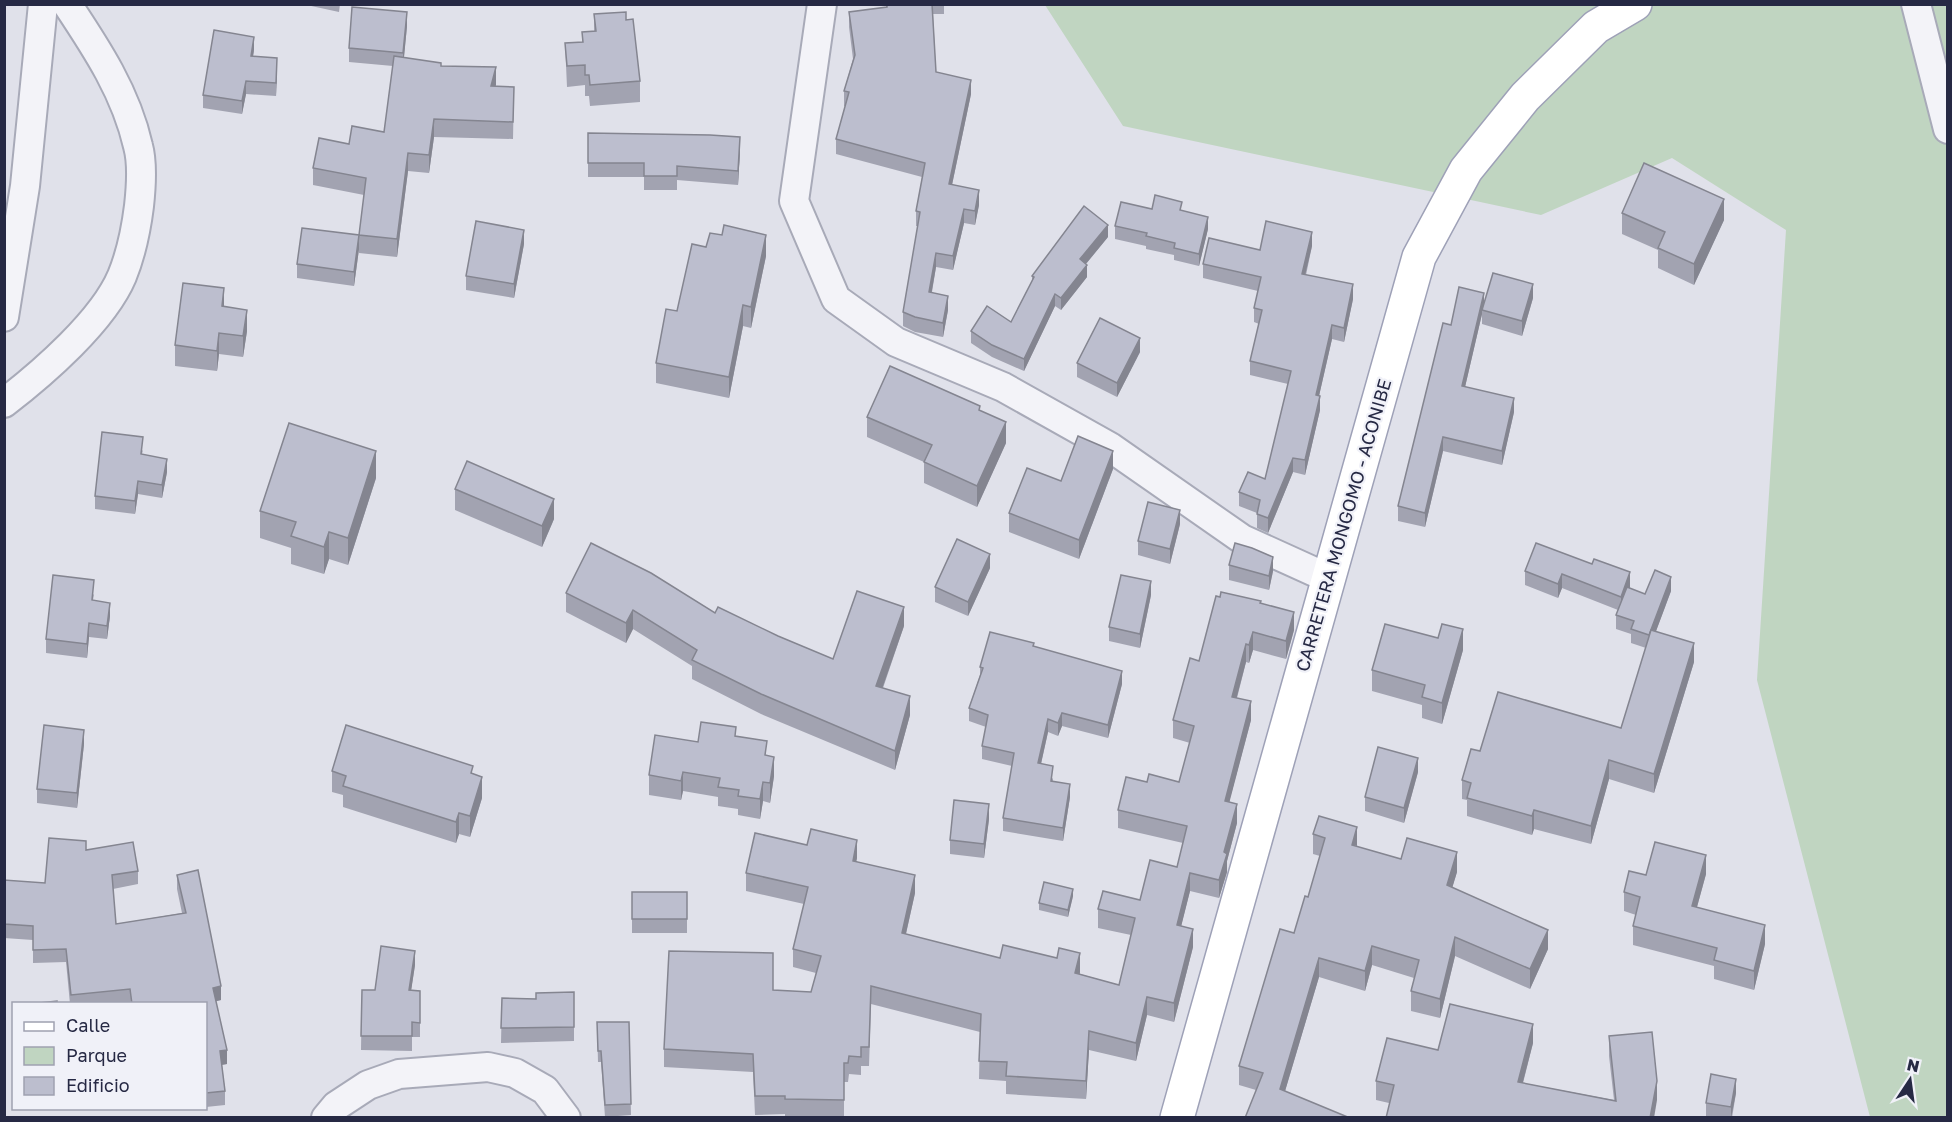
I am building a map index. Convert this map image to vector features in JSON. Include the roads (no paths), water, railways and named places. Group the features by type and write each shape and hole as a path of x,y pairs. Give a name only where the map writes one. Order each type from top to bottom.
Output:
{"main road":[{"name":"CARRETERA MONGOMO - ACONIBE","path":"1176,1118 1419,257 1466,170 1525,97 1596,27 1635,4"}],"street":[{"path":"4,317 15,191 43,4"},
{"path":"4,403 37,377 101,312 121,278 135,236 140,192 139,148 124,104 106,64 67,4"},
{"path":"822,4 794,201 836,299 896,342 1003,387 1110,447 1242,539 1328,578"},
{"path":"1916,4 1947,129"},
{"path":"326,1118 336,1106 368,1086 399,1074 488,1067 515,1073 545,1090 566,1118"}]}
